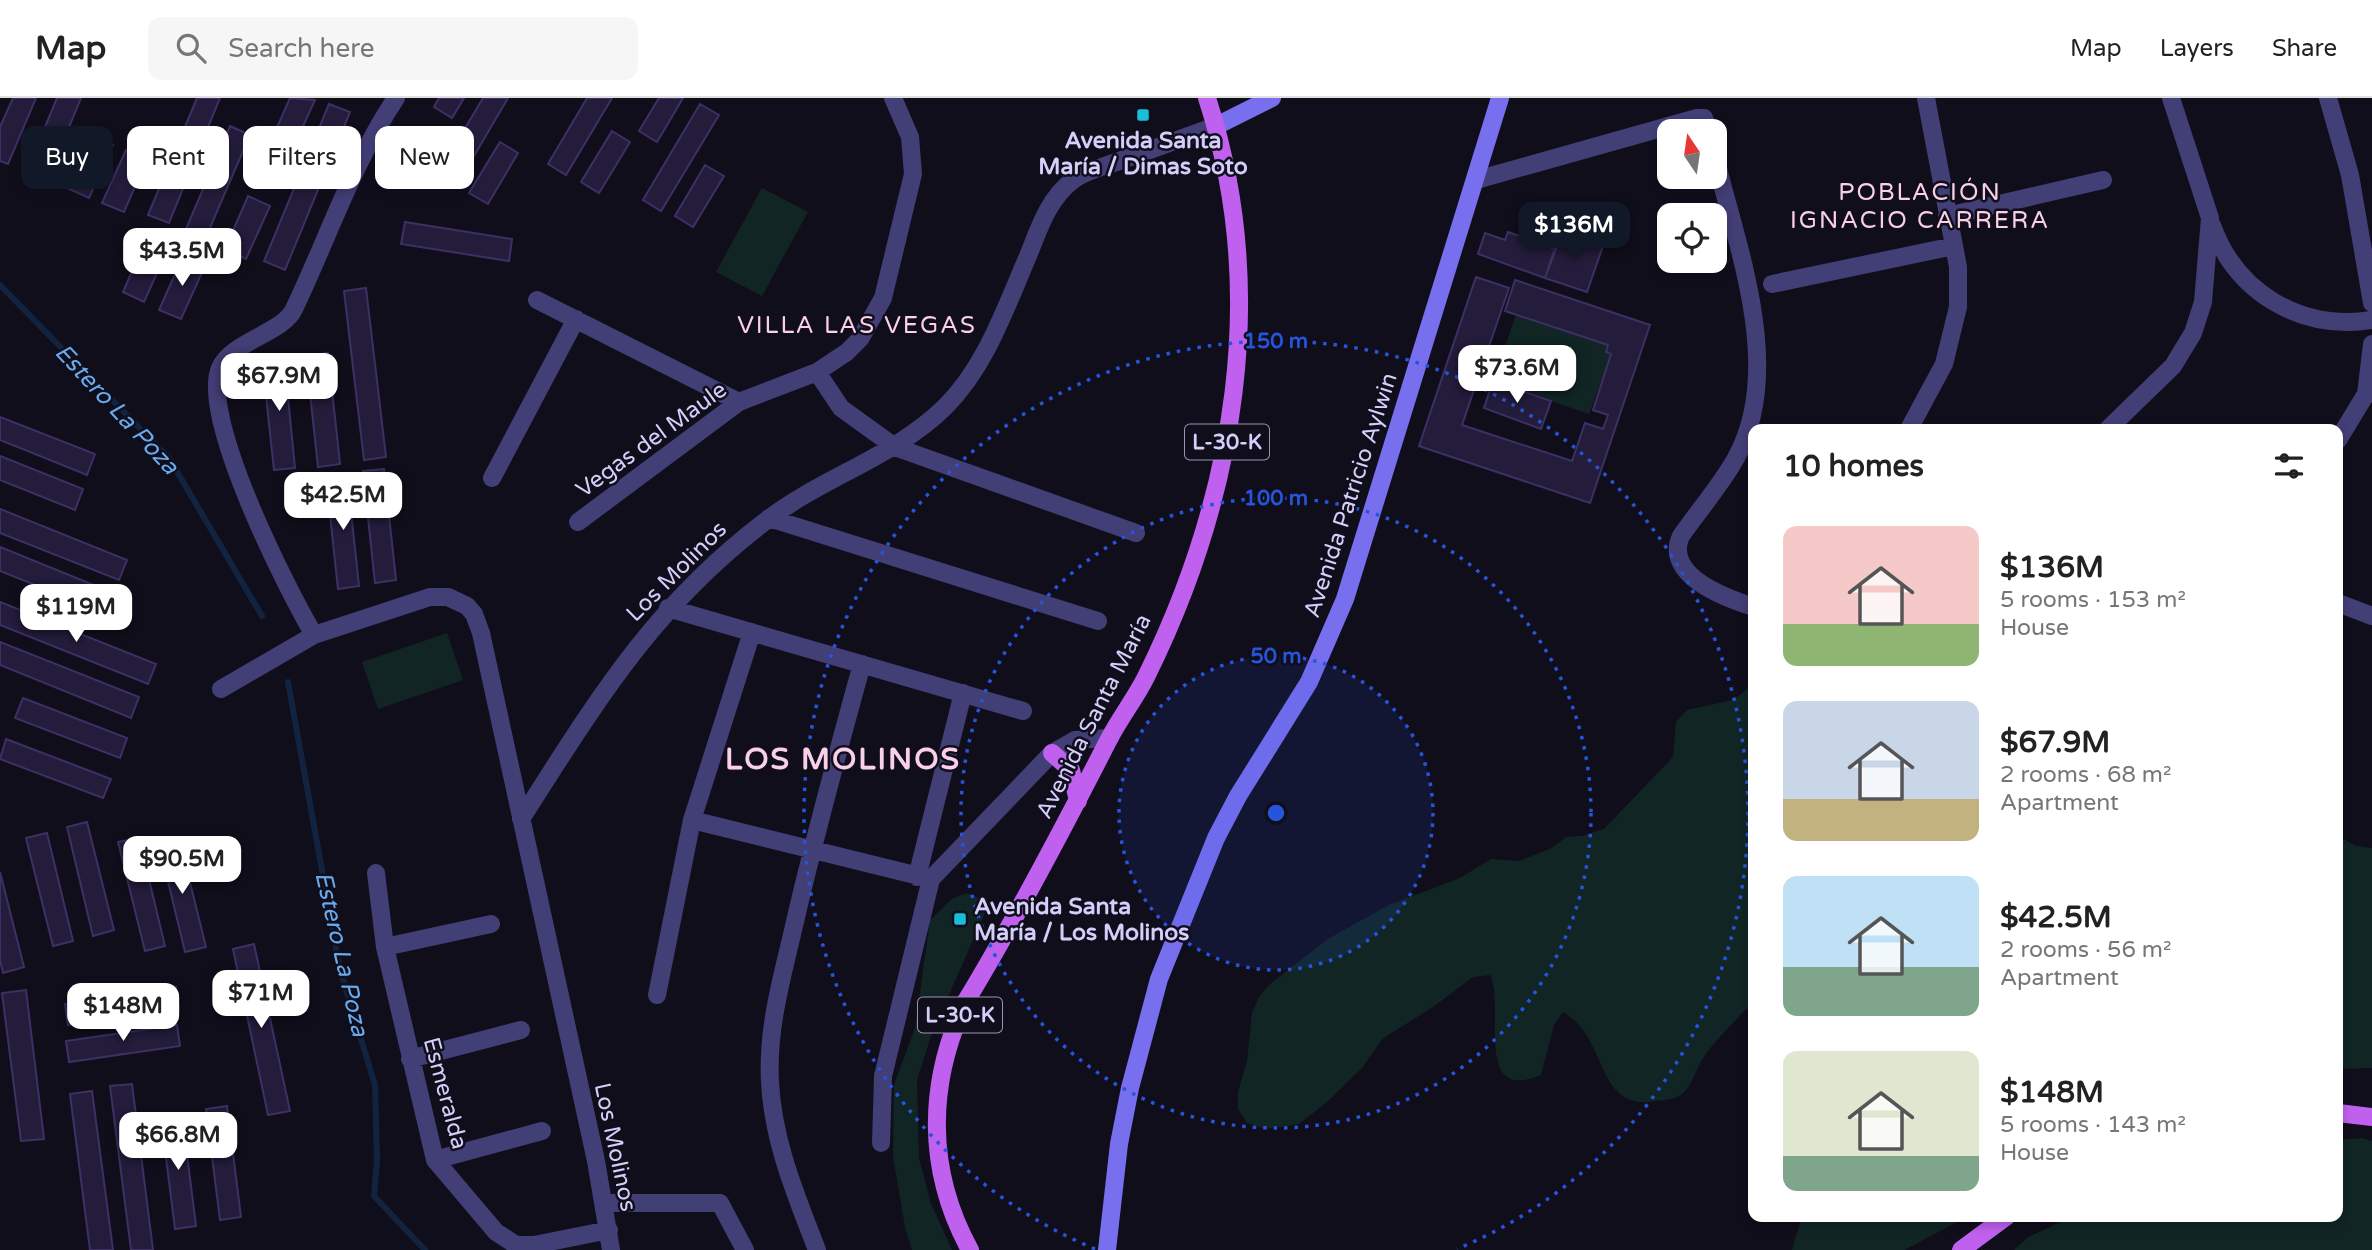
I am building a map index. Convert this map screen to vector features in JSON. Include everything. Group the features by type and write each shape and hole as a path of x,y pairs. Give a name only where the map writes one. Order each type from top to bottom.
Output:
{"main road":[{"name":"Avenida Santa María","path":"970,1250 951,1209 938,1158 936,1104 946,1051 966,1001 1145,678 1183,589 1211,509 1232,417 1240,336 1240,277 1231,195 1207,98"},
{"path":"1052,753 1072,770 1078,801"},
{"path":"2343,1113 2372,1116"},
{"path":"1961,1250 1999,1222"}],"street":[{"path":"314,635 285,583 251,508 228,438 217,393 218,375 226,359 292,313 352,174 396,98"},
{"name":"Vegas del Maule","path":"578,522 739,402 817,372 848,352 860,339 883,298 913,174 910,137 893,98"},
{"path":"1216,126 1272,98"},
{"name":"Avenida Patricio Aylwin","path":"1107,1250 1123,1122 1143,1033 1159,979 1216,838 1238,796 1309,682 1345,599 1500,98"},
{"path":"1912,424 1936,381 1951,346 1959,287 1954,246 1926,98"},
{"path":"2171,98 2216,238 2237,272 2267,299 2303,316 2323,321 2372,320"},
{"path":"2328,98 2350,175 2372,303"},
{"name":"Los Molinos","path":"611,1250 604,1203 521,819 618,671 668,608 733,546 769,518 823,483 895,447 934,418 976,370 1045,215 1063,189 1090,172 1216,126"},
{"path":"1476,180 1657,129"},
{"path":"1947,216 2103,180"},
{"path":"1723,189 1753,312 1758,350 1756,391 1748,424"},
{"path":"2113,424 2174,366 2193,333 2206,287 2210,218"},
{"path":"1772,284 1954,246"},
{"path":"537,300 739,402"},
{"path":"492,478 576,319"},
{"path":"2343,432 2366,394 2372,344"},
{"path":"817,372 841,408 895,447 1136,533"},
{"path":"1748,425 1736,458 1681,536 1677,550 1678,559 1687,573 1748,605"},
{"path":"769,518 1098,621"},
{"path":"221,689 314,635 430,597 448,597 467,606 474,614 481,633 521,819"},
{"path":"2343,605 2372,616"},
{"path":"668,608 1023,710"},
{"path":"657,995 692,820 752,632"},
{"path":"817,1250 784,1163 773,1110 769,1060 773,1015 811,852 862,664"},
{"path":"881,1143 883,1076 963,693"},
{"path":"924,878 1052,753 1086,737 1110,738"},
{"path":"692,820 811,852 924,878"},
{"name":"Esmeralda","path":"376,873 385,947 435,1160 508,1241 525,1246 608,1230"},
{"path":"385,947 491,924"},
{"path":"410,1059 522,1030"},
{"path":"435,1160 542,1131"},
{"path":"604,1203 720,1203 745,1250"}],"green space":[{"path":"762,188 808,212 762,296 716,272"},
{"path":"1516,315 1608,345 1606,352 1611,354 1589,414 1493,381"},
{"path":"447,633 463,680 378,709 362,662"},
{"path":"1748,689 1748,1009 1712,1046 1681,1095 1665,1100 1636,1101 1622,1095 1612,1084 1578,1023 1563,1012 1554,1025 1541,1075 1520,1080 1506,1076 1499,1065 1496,1048 1494,990 1490,975 1473,977 1433,1007 1382,1039 1363,1067 1327,1102 1299,1124 1265,1129 1247,1123 1238,1109 1238,1092 1247,1061 1252,1013 1259,997 1270,984 1328,939 1389,905 1460,878 1491,859 1519,861 1552,848 1566,837 1582,836 1604,829 1673,757 1676,722 1687,710 1733,700"},
{"path":"2343,839 2356,846 2372,848 2372,1068 2343,1069"},
{"path":"966,893 979,898 985,913 932,1033 917,1080 919,1158 931,1204 952,1250 912,1250 905,1227 893,1156 894,1085 915,1028 930,920 952,899"},
{"path":"2361,1138 2372,1141 2372,1250 2014,1250 2027,1238 2060,1222 2343,1222 2343,1140"},
{"path":"1800,1222 1958,1222 1904,1250 1792,1250"}],"building":[{"path":"13,98 36,98 24,126 21,126 21,133 8,164 0,161 0,127"},
{"path":"57,98 81,98 70,126 45,126"},
{"path":"197,98 220,98 209,126 185,126"},
{"path":"290,98 315,100 303,126 278,126"},
{"path":"439,98 464,98 452,118 434,107"},
{"path":"483,98 508,98 474,156 474,126 466,126"},
{"path":"587,98 612,98 566,175 548,164"},
{"path":"659,98 683,98 657,142 639,131"},
{"path":"329,104 350,112 344,126 320,126"},
{"path":"700,104 719,115 661,211 643,200"},
{"path":"230,126 243,132 243,151 229,184"},
{"path":"612,131 630,142 599,193 581,182"},
{"path":"500,142 518,153 488,204 469,193 474,189"},
{"path":"127,150 127,189 134,189 124,212 102,203 108,189 113,189 113,179"},
{"path":"705,165 724,176 693,227 675,216"},
{"path":"69,189 93,189 89,198"},
{"path":"159,189 183,189 169,223 148,215"},
{"path":"203,189 227,189 203,244 183,236"},
{"path":"294,189 318,189 285,270 264,261"},
{"path":"248,196 270,206 246,259 225,249"},
{"path":"405,222 512,239 509,261 401,244"},
{"path":"1508,232 1556,249 1545,278 1478,254 1485,233 1505,240"},
{"path":"1560,232 1603,246 1587,292 1545,278"},
{"path":"146,239 168,249 144,302 123,292"},
{"path":"183,256 205,266 181,319 159,310"},
{"path":"1476,277 1509,288 1462,425 1572,461 1585,423 1603,429 1608,415 1593,410 1611,354 1606,352 1608,345 1505,311 1515,280 1650,325 1590,503 1419,446"},
{"path":"366,288 386,457 364,460 344,291"},
{"path":"328,353 340,464 318,467 306,356"},
{"path":"284,357 295,468 274,470 262,359"},
{"path":"1493,381 1551,401 1541,429 1484,408"},
{"path":"0,417 95,454 87,475 0,440"},
{"path":"0,456 83,489 75,510 0,480"},
{"path":"384,469 396,580 375,583 363,471"},
{"path":"347,475 359,586 338,589 326,478"},
{"path":"0,509 127,560 119,580 0,533"},
{"path":"0,547 116,594 108,614 0,571"},
{"path":"0,602 156,664 148,684 0,625"},
{"path":"0,642 139,697 131,718 0,665"},
{"path":"23,698 127,738 120,758 15,718"},
{"path":"6,739 111,779 103,798 0,759"},
{"path":"87,822 114,930 93,936 67,827"},
{"path":"47,833 73,941 53,946 26,838"},
{"path":"139,838 165,946 145,951 118,842"},
{"path":"179,838 206,947 185,952 159,844"},
{"path":"0,872 24,967 3,973 0,960"},
{"path":"254,944 290,1111 268,1115 233,949"},
{"path":"176,987 179,1009 68,1025 65,1004"},
{"path":"26,990 44,1139 21,1141 2,993"},
{"path":"177,1025 180,1046 69,1062 66,1041"},
{"path":"132,1084 153,1250 131,1250 110,1086"},
{"path":"92,1091 113,1250 90,1250 70,1094"},
{"path":"227,1106 241,1217 220,1220 206,1109"},
{"path":"182,1115 196,1226 175,1229 161,1118"}],"waterway":[{"name":"Estero La Poza","path":"0,285 169,458 262,616"},
{"name":"Estero La Poza","path":"288,682 340,970 375,1085 377,1160 374,1196 425,1250"}],"place":[{"name":"Avenida Santa María / Dimas Soto","path":"1143,115"},
{"name":"Avenida Santa María / Los Molinos","path":"960,919"}],"district":[{"name":"POBLACIÓN IGNACIO CARRERA","path":"1920,206"},
{"name":"VILLA LAS VEGAS","path":"857,325"},
{"name":"LOS MOLINOS","path":"843,759"}]}
